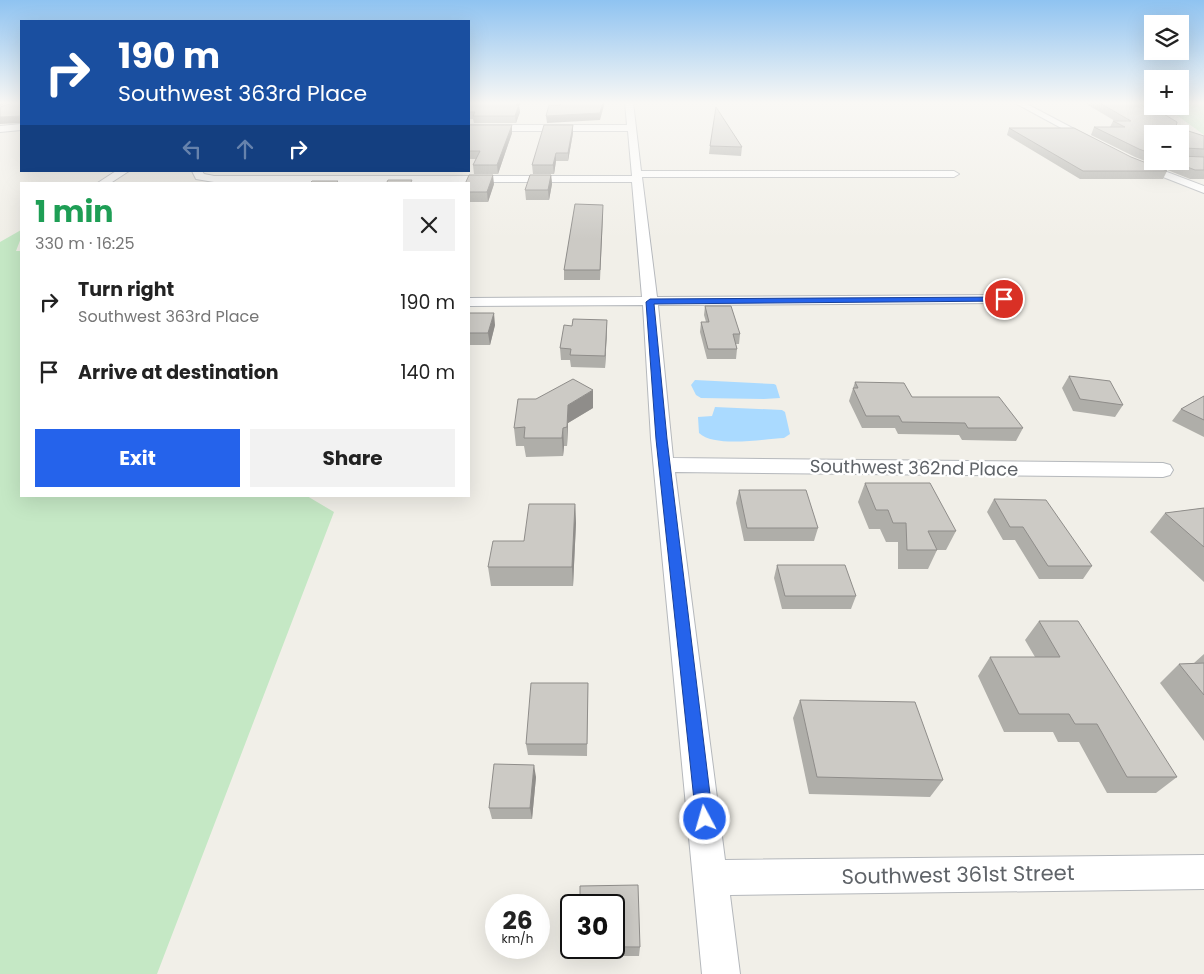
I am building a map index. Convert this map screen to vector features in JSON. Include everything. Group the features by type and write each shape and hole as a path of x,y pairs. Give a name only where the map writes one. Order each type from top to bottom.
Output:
{"street":[{"path":"634,147 665,465 721,974"},
{"path":"1144,161 1131,161 1144,166"},
{"path":"1154,170 1204,190"},
{"path":"105,182 122,172"},
{"path":"197,173 214,179 954,174"},
{"path":"470,302 1004,299"},
{"name":"Southwest 362nd Place","path":"665,465 1163,470"},
{"name":"Southwest 361st Street","path":"711,878 1204,872"}],"green space":[{"path":"20,231 20,241 16,251 20,251 20,497 309,497 334,512 157,974 0,974 0,242"}],"water":[{"path":"695,380 774,384 780,398 701,398 696,395 691,385"},
{"path":"715,407 782,410 785,412 790,434 784,438 740,442 706,438 699,433 698,417 712,416"}],"building":[{"path":"470,147 504,147 497,165 473,165 480,151 470,151"},
{"path":"537,147 569,147 568,153 556,153 553,165 532,165"},
{"path":"1042,147 1112,147 1144,162 1144,170 1167,171 1083,171"},
{"path":"1189,147 1204,147 1204,149 1189,148"},
{"path":"1189,156 1204,157 1204,170 1189,168"},
{"path":"469,175 493,175 487,192 470,192 470,182 466,182"},
{"path":"530,175 551,175 548,190 525,190"},
{"path":"388,180 412,180 411,182 387,182"},
{"path":"312,181 338,181 337,182"},
{"path":"575,204 603,205 600,270 564,270"},
{"path":"705,306 731,306 740,334 733,334 737,349 708,349 701,322 709,322"},
{"path":"470,313 494,313 488,333 470,333"},
{"path":"573,319 607,320 605,356 570,355 571,349 560,348 564,325 572,326"},
{"path":"1069,376 1110,381 1123,405 1080,399"},
{"path":"573,379 593,390 568,405 567,427 563,428 562,438 524,438 525,427 514,428 518,399 536,399"},
{"path":"855,382 904,383 912,397 999,397 1023,428 968,428 965,423 902,422 899,416 866,416 853,388 858,388"},
{"path":"1204,396 1204,420 1181,409"},
{"path":"865,483 930,483 956,531 928,531 937,550 907,550 906,523 893,523 888,510 876,510"},
{"path":"739,490 806,490 818,528 747,528"},
{"path":"994,499 1046,500 1092,566 1048,566 1023,527 1010,527"},
{"path":"529,504 575,504 572,567 488,567 493,541 524,541"},
{"path":"1204,508 1204,547 1165,513"},
{"path":"777,565 845,565 856,596 785,596"},
{"path":"1039,621 1078,621 1177,777 1127,777 1097,724 1075,724 1069,714 1019,714 990,657 1060,657"},
{"path":"1204,663 1204,695 1179,664"},
{"path":"531,683 588,683 587,744 526,744"},
{"path":"800,700 915,702 943,780 817,777"},
{"path":"494,764 534,765 530,808 489,808"},
{"path":"638,885 640,947 625,947 625,894 580,894 580,886"}],"route":[{"path":"705,819 662,439 650,302 1004,299"}]}
